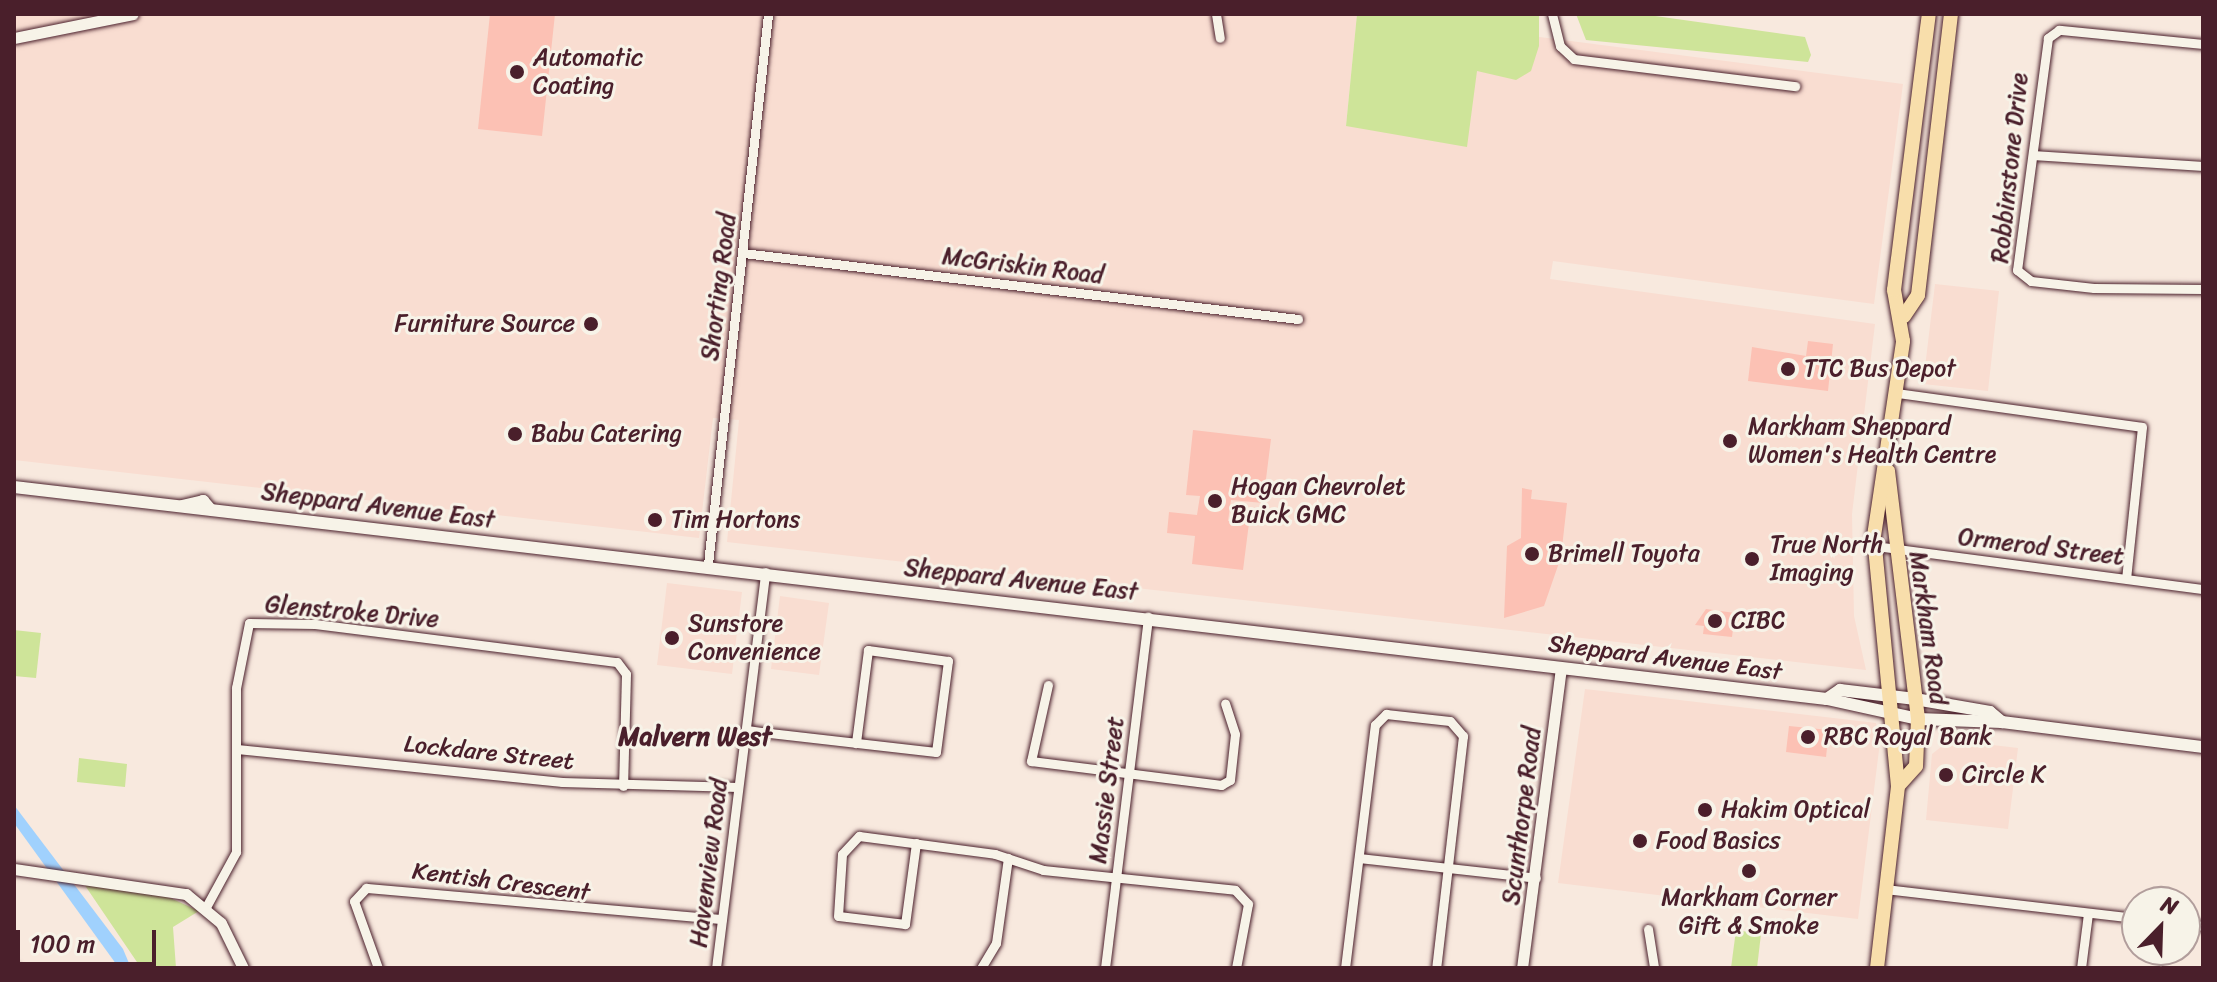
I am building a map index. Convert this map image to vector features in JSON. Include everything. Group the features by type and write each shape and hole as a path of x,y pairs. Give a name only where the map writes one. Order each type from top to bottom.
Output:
{"main road":[{"name":"Markham Road","path":"1877,968 1898,786 1895,716 1875,546 1877,492 1888,471 1897,393 1904,316 1894,290 1929,14"},
{"name":"Markham Road","path":"1904,316 1918,295 1951,14"},
{"name":"Markham Road","path":"1888,471 1895,489 1894,548 1918,719 1916,766 1898,786"},
{"name":"Sheppard Avenue East","path":"14,487 182,506 203,501 210,509 708,564 1827,699 1918,719 2002,722 2203,747"},
{"name":"Sheppard Avenue East","path":"1827,699 1840,690 1915,699 1990,712 2002,722"}],"street":[{"path":"14,38 133,14"},
{"name":"Shorting Road","path":"708,564 768,14"},
{"path":"1216,14 1220,38"},
{"path":"1552,14 1560,46 1574,59 1795,86"},
{"name":"Robbinstone Drive","path":"2203,44 2052,34 2042,52 2019,277 2203,289"},
{"path":"2033,155 2203,166"},
{"name":"McGriskin Road","path":"743,253 1298,319"},
{"path":"1897,393 2142,427 2126,578"},
{"name":"Ormerod Street","path":"1875,546 2203,589"},
{"name":"Havenview Road","path":"716,968 765,572"},
{"name":"Massie Street","path":"1105,968 1148,617"},
{"name":"Glenstroke Drive","path":"206,907 236,852 237,749 246,628 260,620 315,624 617,662 626,674 623,786"},
{"path":"747,730 856,743 936,752 948,661 868,650 856,743"},
{"name":"Scunthorpe Road","path":"1522,968 1561,669"},
{"path":"1048,685 1031,761 1228,785 1235,734 1225,704"},
{"path":"1345,968 1380,717 1450,721 1463,736 1436,968"},
{"name":"Lockdare Street","path":"237,749 623,786 738,787"},
{"path":"916,843 905,924 838,916 846,843 859,836 916,843 1116,879 1240,892 1248,911 1236,968"},
{"path":"981,968 996,943 1008,858"},
{"path":"1359,858 1536,878"},
{"path":"14,869 174,890 206,907 243,968"},
{"name":"Kentish Crescent","path":"378,968 354,901 366,888 722,919"},
{"path":"1885,889 2121,916"},
{"path":"2081,968 2088,913"},
{"path":"1648,929 1654,968"}],"shaded area":[{"path":"14,14 1357,14 1346,126 1477,29 1903,84 1874,304 1553,261 1550,279 1875,324 1852,514 1854,616 1866,670 727,542 739,420 713,418 699,538 14,460"},
{"path":"1935,284 1999,291 1988,391 1923,384"},
{"path":"667,583 742,592 732,674 657,665"},
{"path":"780,596 829,603 819,675 771,669"},
{"path":"1585,689 1876,723 1880,742 1858,919 1558,883"},
{"path":"1950,740 2018,748 2008,829 1926,820 1932,754"}],"green space":[{"path":"1357,14 1539,14 1539,46 1531,71 1516,80 1477,71 1467,147 1346,126"},
{"path":"1576,14 1641,14 1805,37 1811,55 1808,62 1586,40"},
{"path":"14,630 41,633 36,678 14,676"},
{"path":"79,758 127,764 125,787 77,782"},
{"path":"84,884 166,896 199,911 173,927 176,968 141,968"},
{"path":"1736,930 1761,934 1757,968 1731,968"}],"water":[{"path":"14,805 123,949 131,968 119,968 14,823"}],"building":[{"name":"Automatic Coating","path":"490,14 555,14 542,136 478,129"},
{"name":"TTC Bus Depot","path":"1808,341 1833,344 1828,391 1748,381 1752,347 1806,356"},
{"name":"Hogan Chevrolet Buick GMC","path":"1193,430 1271,439 1263,503 1231,500 1228,521 1249,523 1243,570 1192,564 1195,536 1167,533 1169,512 1197,515 1200,496 1186,495"},
{"name":"Brimell Toyota","path":"1522,488 1532,490 1531,499 1567,503 1561,557 1544,606 1504,618 1507,546 1521,538"},
{"name":"CIBC","path":"1706,609 1735,613 1732,637 1703,634 1704,626 1695,625"},
{"name":"RBC Royal Bank","path":"1789,726 1829,730 1826,757 1786,752"}],"place":[{"name":"Automatic Coating","path":"517,72"},
{"name":"Furniture Source","path":"591,324"},
{"name":"TTC Bus Depot","path":"1788,369"},
{"name":"Babu Catering","path":"515,434"},
{"name":"Markham Sheppard Women's Health Centre","path":"1730,441"},
{"name":"Hogan Chevrolet Buick GMC","path":"1215,501"},
{"name":"Tim Hortons","path":"655,520"},
{"name":"Brimell Toyota","path":"1532,554"},
{"name":"True North Imaging","path":"1752,559"},
{"name":"CIBC","path":"1715,621"},
{"name":"Sunstore Convenience","path":"672,638"},
{"name":"RBC Royal Bank","path":"1808,737"},
{"name":"Circle K","path":"1946,775"},
{"name":"Hakim Optical","path":"1705,810"},
{"name":"Food Basics","path":"1640,841"},
{"name":"Markham Corner Gift & Smoke","path":"1749,871"}],"district":[{"name":"Malvern West","path":"695,737"}]}
